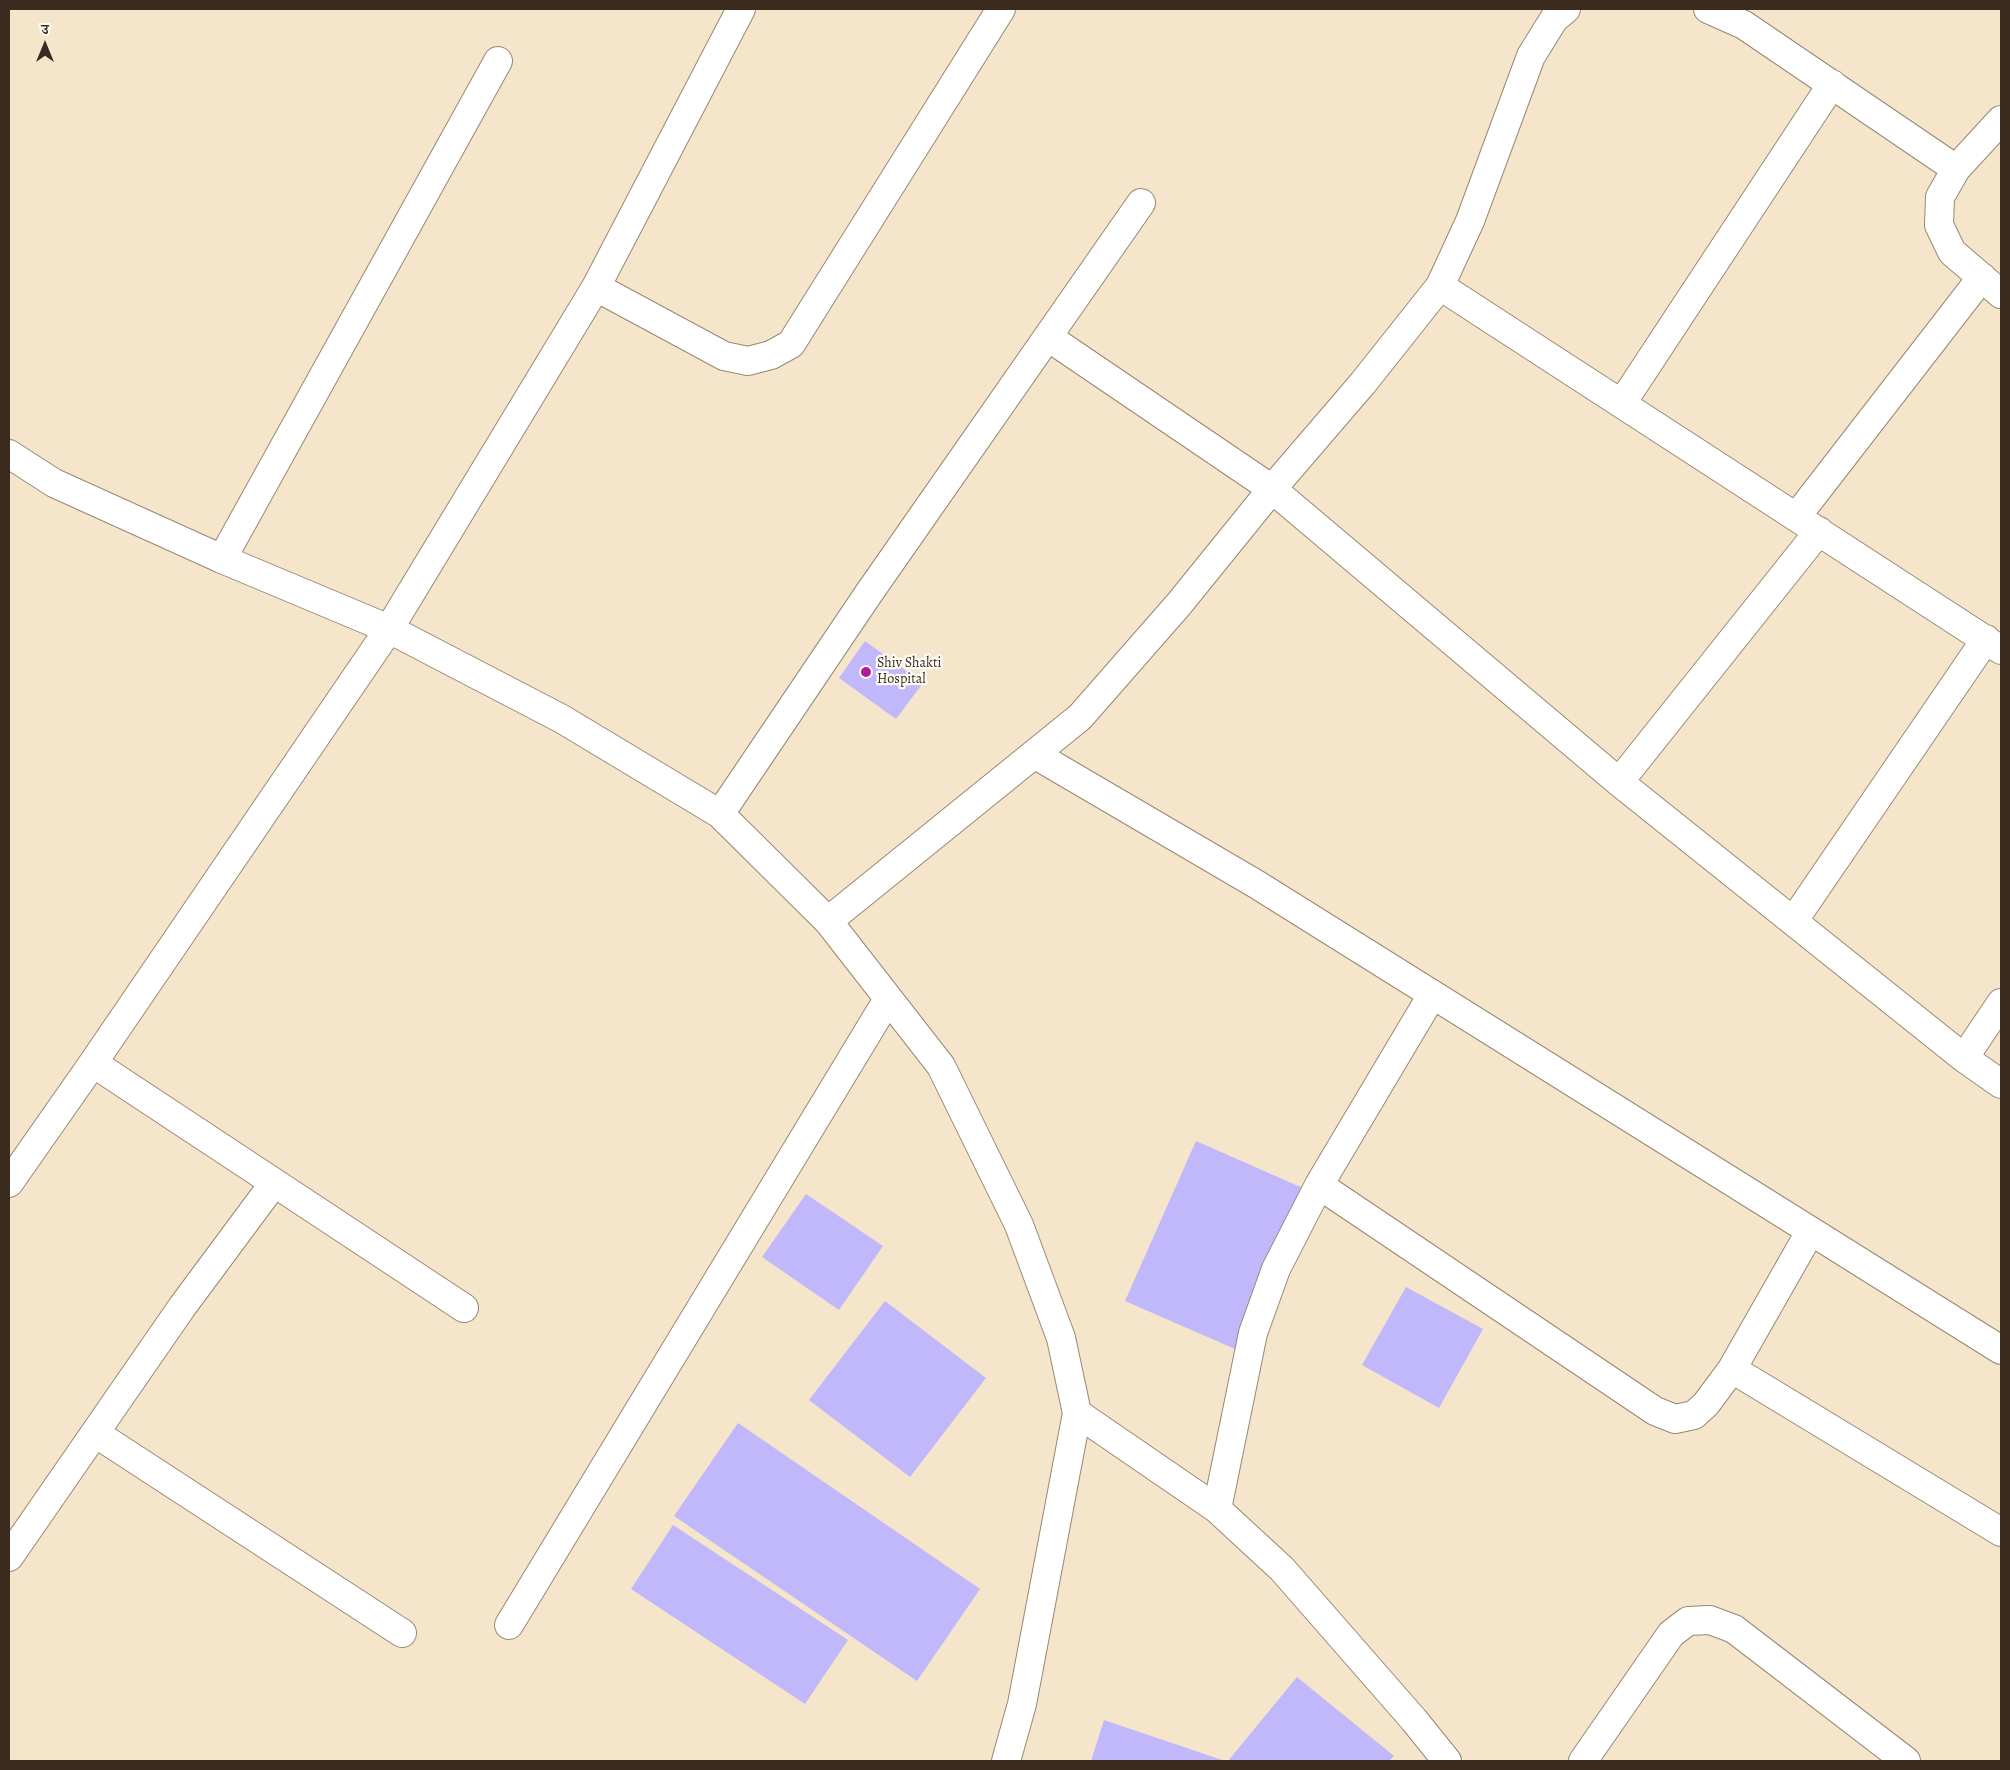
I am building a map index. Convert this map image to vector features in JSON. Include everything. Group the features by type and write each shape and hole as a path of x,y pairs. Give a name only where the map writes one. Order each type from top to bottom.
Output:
{"street":[{"path":"9,1183 94,1063 389,629 596,287 741,9"},
{"path":"596,287 724,356 748,361 771,355 790,344 1001,9"},
{"path":"828,921 1034,754 1086,709 1179,604 1272,489 1363,383 1440,286 1470,221 1531,56 1554,19 1566,9"},
{"path":"1708,9 1751,17 1832,84 1956,169"},
{"path":"222,559 498,61"},
{"path":"1622,403 1832,84"},
{"path":"1797,516 1992,286 1952,252 1940,225 1940,197 1956,169 2001,120"},
{"path":"720,814 869,593 1142,203"},
{"path":"1440,286 1994,644 1794,920"},
{"path":"1048,337 1272,489 1618,782 1794,920 1964,1058 2001,1084"},
{"path":"9,454 54,483 222,559 389,629 562,718 720,814 828,921 941,1066 1019,1225 1061,1338 1077,1413 1022,1704 1006,1761"},
{"path":"1618,782 1819,531"},
{"path":"1034,754 1256,884 2001,1350"},
{"path":"1217,1509 1253,1333 1276,1269 1319,1185 1432,995"},
{"path":"509,1625 888,999"},
{"path":"1964,1058 2001,1003"},
{"path":"94,1063 464,1308"},
{"path":"9,1557 182,1307 274,1183"},
{"path":"1319,1185 1655,1411 1675,1419 1694,1415 1706,1404 1732,1369 1810,1232"},
{"path":"1732,1369 2001,1532"},
{"path":"1077,1413 1217,1509 1282,1569 1414,1720 1447,1761"},
{"path":"95,1433 402,1633"},
{"path":"1583,1761 1671,1634 1688,1622 1710,1620 1734,1629 1906,1761"}],"building":[{"path":"865,641 923,683 896,719 839,678"},
{"path":"1196,1141 1305,1189 1235,1349 1125,1301"},
{"path":"806,1194 883,1246 839,1310 762,1257"},
{"path":"1406,1287 1483,1329 1439,1408 1362,1365"},
{"path":"885,1301 986,1378 910,1477 809,1400"},
{"path":"738,1423 980,1589 917,1681 674,1516"},
{"path":"673,1525 848,1640 805,1704 631,1589"},
{"path":"1297,1677 1394,1756 1389,1761 1228,1761"},
{"path":"1104,1720 1225,1761 1091,1761"}],"place":[{"name":"Shiv Shakti Hospital","path":"866,672"}]}
